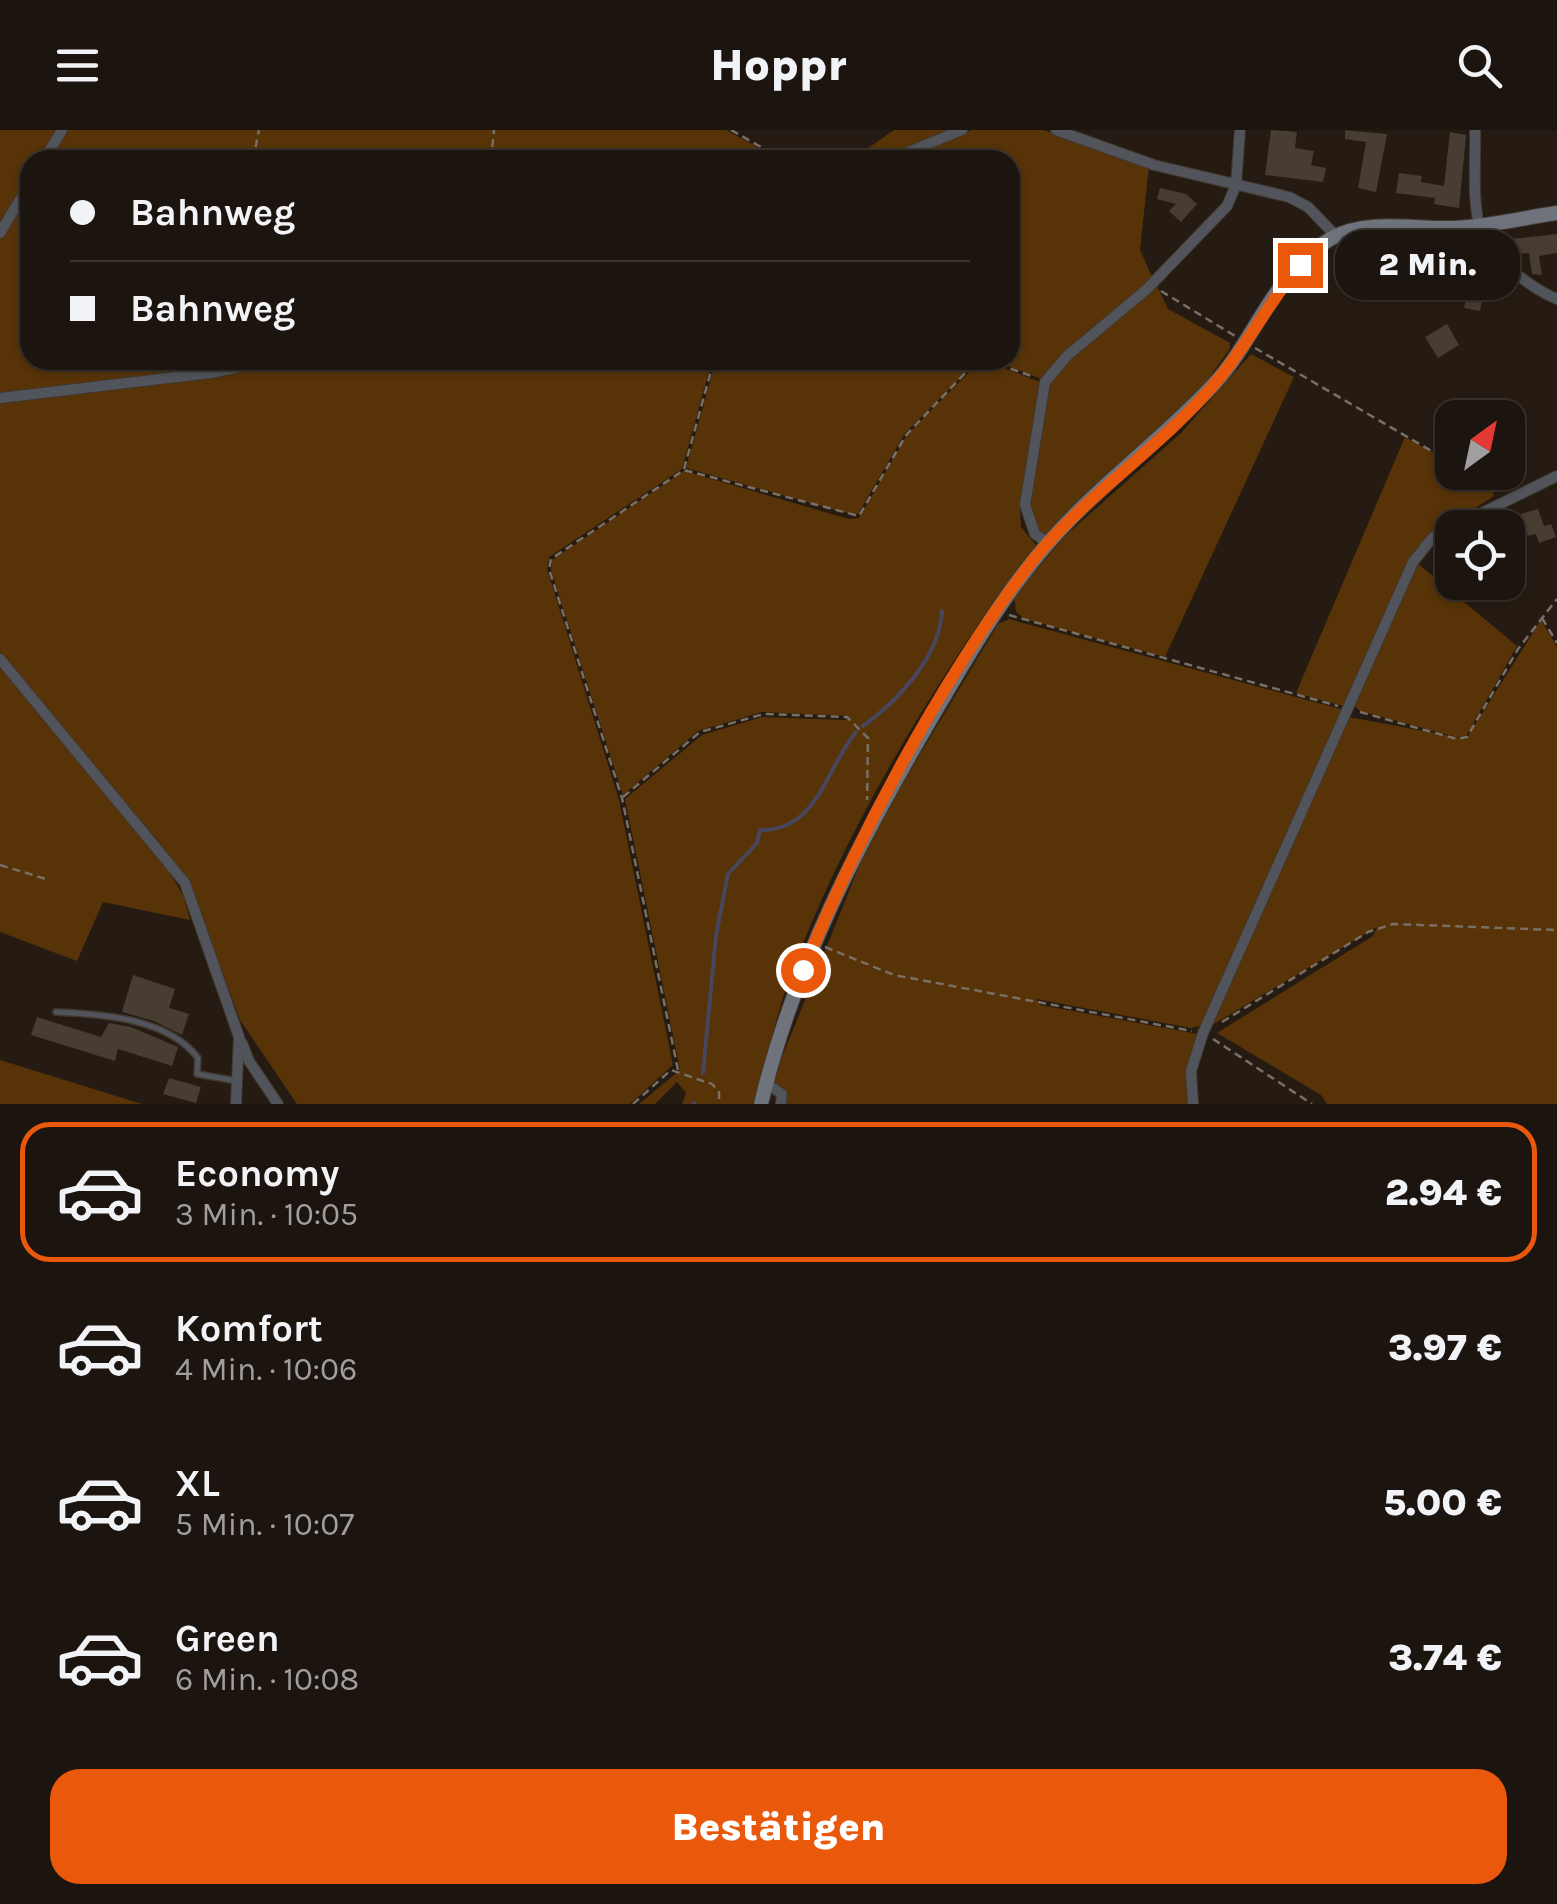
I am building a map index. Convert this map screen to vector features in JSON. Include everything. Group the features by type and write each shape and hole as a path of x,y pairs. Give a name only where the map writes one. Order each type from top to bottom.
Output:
{"main road":[{"path":"761,1104 814,943 837,888 998,611 1048,543 1092,494 1217,381 1300,265 1336,236 1371,227 1479,226 1557,212"}],"street":[{"path":"913,150 962,130"},
{"path":"1056,130 1154,165 1289,198 1308,207 1336,236"},
{"path":"1048,543 1035,534 1025,505 1045,382 1067,356 1152,285 1226,206 1236,185 1240,130"},
{"path":"1475,130 1479,226 1505,260 1538,291 1557,299"},
{"path":"0,234 20,201"},
{"path":"0,398 225,370"},
{"path":"1193,1104 1191,1071 1203,1033 1424,546 1508,498 1557,476"},
{"path":"0,659 185,884 248,1062 278,1104"},
{"path":"236,1104 240,1037"},
{"path":"766,1084 782,1094 781,1104"}],"lane":[{"path":"56,1012 108,1014 179,1040 198,1058 197,1074 237,1082"}],"path":[{"path":"730,130 766,150"},
{"path":"1152,285 1435,453"},
{"path":"678,1070 622,798 550,559 684,470 711,370"},
{"path":"684,470 859,516 906,435 970,370"},
{"path":"1013,370 1045,382"},
{"path":"1496,490 1508,498"},
{"path":"998,611 1457,739 1467,737 1541,616 1557,599"},
{"path":"1541,616 1557,643"},
{"path":"622,798 700,732 764,714 848,717 868,738 867,800 876,816"},
{"path":"0,865 46,879"},
{"path":"1203,1033 1368,932 1393,924 1557,930"},
{"path":"814,943 894,975 1203,1033 1312,1104"},
{"path":"633,1104 671,1070 712,1084 719,1092 719,1104"}],"shaded area":[{"path":"0,130 726,130 763,150 20,150 20,370 709,370 682,469 549,557 547,569 619,800 673,1065 630,1104 297,1104 240,1020 192,889 157,840 0,652"},
{"path":"894,130 948,130 901,150 865,150"},
{"path":"971,130 1043,130 1149,166 1140,250 1153,279 1041,379 1018,370 1020,150 922,150"},
{"path":"1157,286 1168,309 1230,343 1230,348 1205,384 1047,535 1037,532 1029,509 1047,387 1056,373"},
{"path":"1251,354 1294,377 1165,657 1025,619 1016,612 1014,596 1065,536 1181,433"},
{"path":"713,370 969,370 905,433 858,514 686,468"},
{"path":"971,370 1009,370 1040,382 1020,510 1021,527 1036,545 930,698 865,810 789,980 753,1104 682,1104 686,1093 677,1082 655,1104 639,1104 680,1070 625,799 702,735 762,717 845,720 849,716 762,712 698,731 623,795 551,570 552,560 684,471 849,519 859,518 907,435"},
{"path":"1405,437 1435,454 1435,490 1493,490 1494,496 1472,510 1435,510 1435,534 1422,542 1347,707 1296,693"},
{"path":"1416,562 1435,578 1435,600 1462,600 1517,646 1466,736 1456,737 1360,711 1354,705"},
{"path":"1009,619 1344,710 1203,1025 1191,1028 1036,999 1040,1005 1198,1034 1188,1064 1190,1104 784,1104 783,1093 773,1079 860,864 895,796 998,624"},
{"path":"1541,620 1557,647 1557,1104 1327,1104 1321,1095 1217,1033 1373,936 1377,927 1212,1025 1349,717 1466,739"},
{"path":"0,668 167,868 184,897 190,920 103,902 77,961 0,932"},
{"path":"0,1060 142,1104 0,1104"}],"building":[{"path":"1271,130 1297,132 1295,148 1314,151 1311,165 1326,168 1323,182 1265,175"},
{"path":"1345,130 1387,134 1376,192 1358,188 1366,142 1345,139"},
{"path":"1450,132 1466,135 1459,208 1434,204 1435,198 1396,193 1399,173 1422,176 1421,182 1444,186"},
{"path":"1160,188 1186,194 1197,204 1181,222 1169,211 1176,204 1157,199"},
{"path":"1557,234 1557,253 1539,256 1542,275 1532,274 1529,253 1514,254 1512,239"},
{"path":"1481,258 1490,261 1480,290 1484,291 1480,311 1464,308 1466,298 1432,292 1435,276 1472,284"},
{"path":"1447,324 1459,345 1438,358 1425,337"},
{"path":"1538,509 1544,526 1551,524 1556,537 1539,543 1536,534 1528,536 1525,513"},
{"path":"133,975 175,989 169,1008 189,1014 182,1035 154,1021 122,1012"},
{"path":"37,1017 101,1037 109,1023 131,1027 178,1047 172,1066 118,1049 115,1061 31,1035"},
{"path":"169,1078 201,1087 196,1103 163,1094"}],"waterway":[{"path":"863,726 915,676 934,644 942,611"},
{"path":"703,1073 716,935 728,874 757,843 760,830 779,828 808,809 856,732"}],"route":[{"path":"803,970 837,888 897,777 1022,574 1092,494 1169,429 1217,381 1262,310 1300,265"}]}
